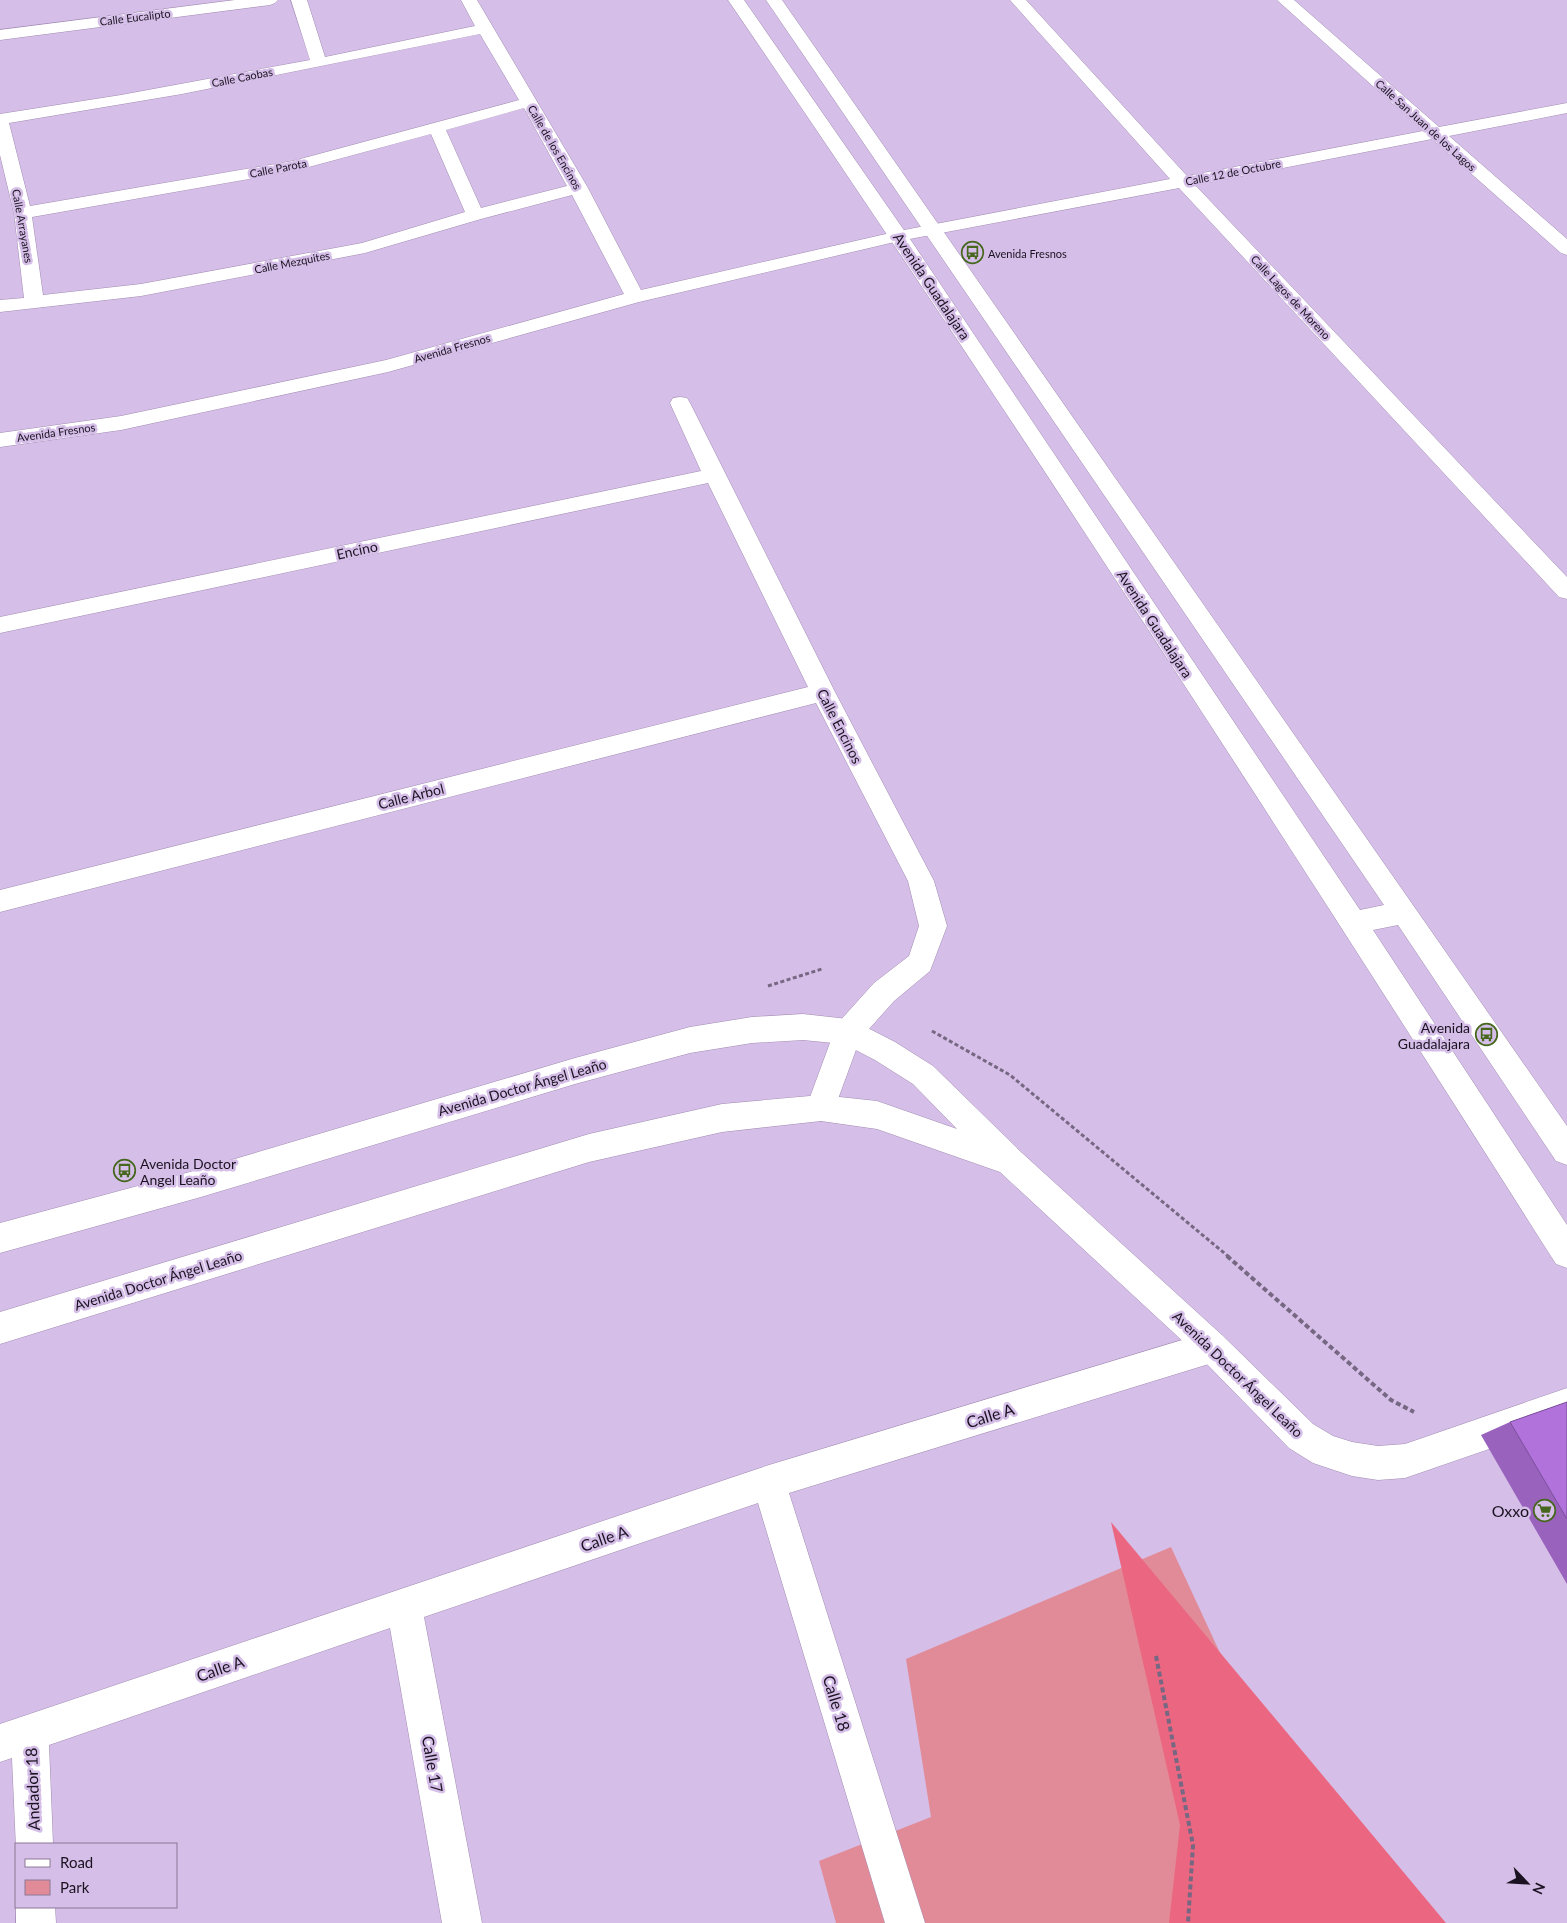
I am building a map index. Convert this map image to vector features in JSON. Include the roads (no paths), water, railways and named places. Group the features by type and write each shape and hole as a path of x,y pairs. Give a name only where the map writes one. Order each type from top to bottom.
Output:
{"street":[{"name":"Calle Eucalipto","path":"0,35 270,0"},
{"path":"299,0 319,63"},
{"name":"Calle de los Encinos","path":"469,0 483,29 529,102 579,188 635,298"},
{"name":"Avenida Guadalajara","path":"736,0 899,236 1354,923 1567,1253"},
{"path":"774,0 1567,1150"},
{"name":"Calle Lagos de Moreno","path":"1018,0 1182,182 1567,591"},
{"name":"Calle San Juan de los Lagos","path":"1285,0 1567,250"},
{"name":"Calle Caobas","path":"0,120 84,107 319,63 483,29"},
{"name":"Calle Parota","path":"23,213 294,166 529,102"},
{"name":"Calle 12 de Octubre","path":"899,236 1567,108"},
{"name":"Calle Arrayanes","path":"0,120 23,213 34,303"},
{"path":"437,128 475,215"},
{"name":"Calle Mezquites","path":"0,306 141,290 365,248 475,215 579,188"},
{"name":"Avenida Fresnos","path":"0,440 121,423 388,366 635,298 899,236"},
{"name":"Calle Encinos","path":"680,403 823,692 921,881 934,926 920,963 884,992 848,1032"},
{"name":"Encino","path":"0,625 714,475"},
{"name":"Calle Arbol","path":"0,901 823,692"},
{"path":"1354,923 1404,912"},
{"name":"Avenida Doctor Ángel Leaño","path":"0,1238 201,1183 575,1070 690,1040 752,1030 803,1027 848,1032 885,1051 923,1075 1011,1163 1212,1347 1301,1436 1325,1451 1352,1459 1378,1463 1405,1461 1567,1405"},
{"path":"821,1108 848,1032"},
{"name":"Avenida Doctor Ángel Leaño","path":"0,1328 589,1148 722,1118 821,1108 877,1115 1011,1163"},
{"name":"Calle A","path":"15,1738 769,1482 1212,1347"},
{"name":"Calle 18","path":"769,1482 905,1923"},
{"name":"Calle 17","path":"404,1605 462,1923"},
{"name":"Andador 18","path":"15,1738 34,1843"},
{"path":"36,1908 36,1923"}],"place":[{"name":"Avenida Fresnos","path":"972,253"},
{"name":"Avenida Guadalajara","path":"1486,1035"},
{"name":"Avenida Doctor Angel Leaño","path":"124,1171"},
{"name":"Oxxo","path":"1545,1510"}]}
